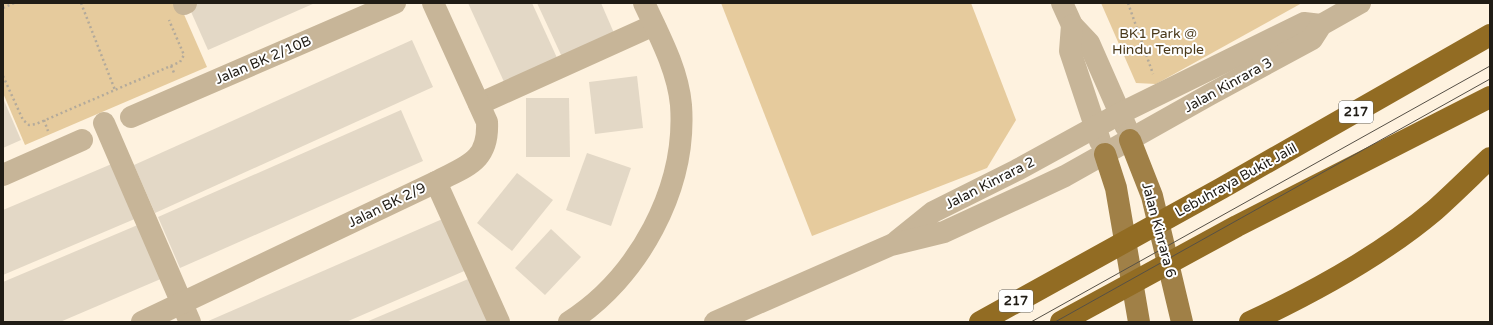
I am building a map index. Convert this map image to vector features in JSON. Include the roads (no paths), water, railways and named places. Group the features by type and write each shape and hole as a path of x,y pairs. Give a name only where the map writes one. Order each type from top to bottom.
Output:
{"highway":[{"name":"Lebuhraya Bukit Jalil","path":"980,322 1222,188 1490,35"},
{"path":"1063,321 1236,226 1490,97"},
{"path":"1250,322 1290,302 1390,243 1434,210 1490,158"},
{"path":"1270,322 1290,302"}],"main road":[{"name":"Jalan Kinrara 6","path":"1130,140 1152,196 1182,322"},
{"path":"1105,154 1116,188 1139,322"}],"street":[{"name":"Jalan BK 2/10B","path":"131,117 395,3"},
{"name":"Jalan BK 2/9","path":"142,322 186,313 473,162 482,152 488,138 487,122 433,3"},
{"path":"569,322 583,313 607,292 629,266 658,218 670,190 681,132 681,104 675,74 644,3"},
{"path":"1062,3 1072,25 1088,43 1121,113 1130,140"},
{"name":"Jalan Kinrara 3","path":"1105,154 1312,39 1320,25 1360,3"},
{"name":"Jalan Kinrara 3","path":"1094,128 1121,113 1304,24 1320,25"},
{"path":"479,104 654,25"},
{"path":"1072,25 1070,51 1094,128 1105,154"},
{"path":"104,123 186,313"},
{"name":"Jalan Kinrara 2","path":"891,245 933,212 1017,170 1094,128"},
{"path":"3,175 82,140"},
{"name":"Jalan Kinrara 2","path":"715,322 891,245 944,232 1040,188 1105,154"},
{"path":"436,182 499,322"}],"tram line":[{"path":"1031,322 1490,66"},
{"path":"1055,322 1490,79"}],"park label":[{"name":"BK1 Park @ Hindu Temple","path":"1158,42"}]}
